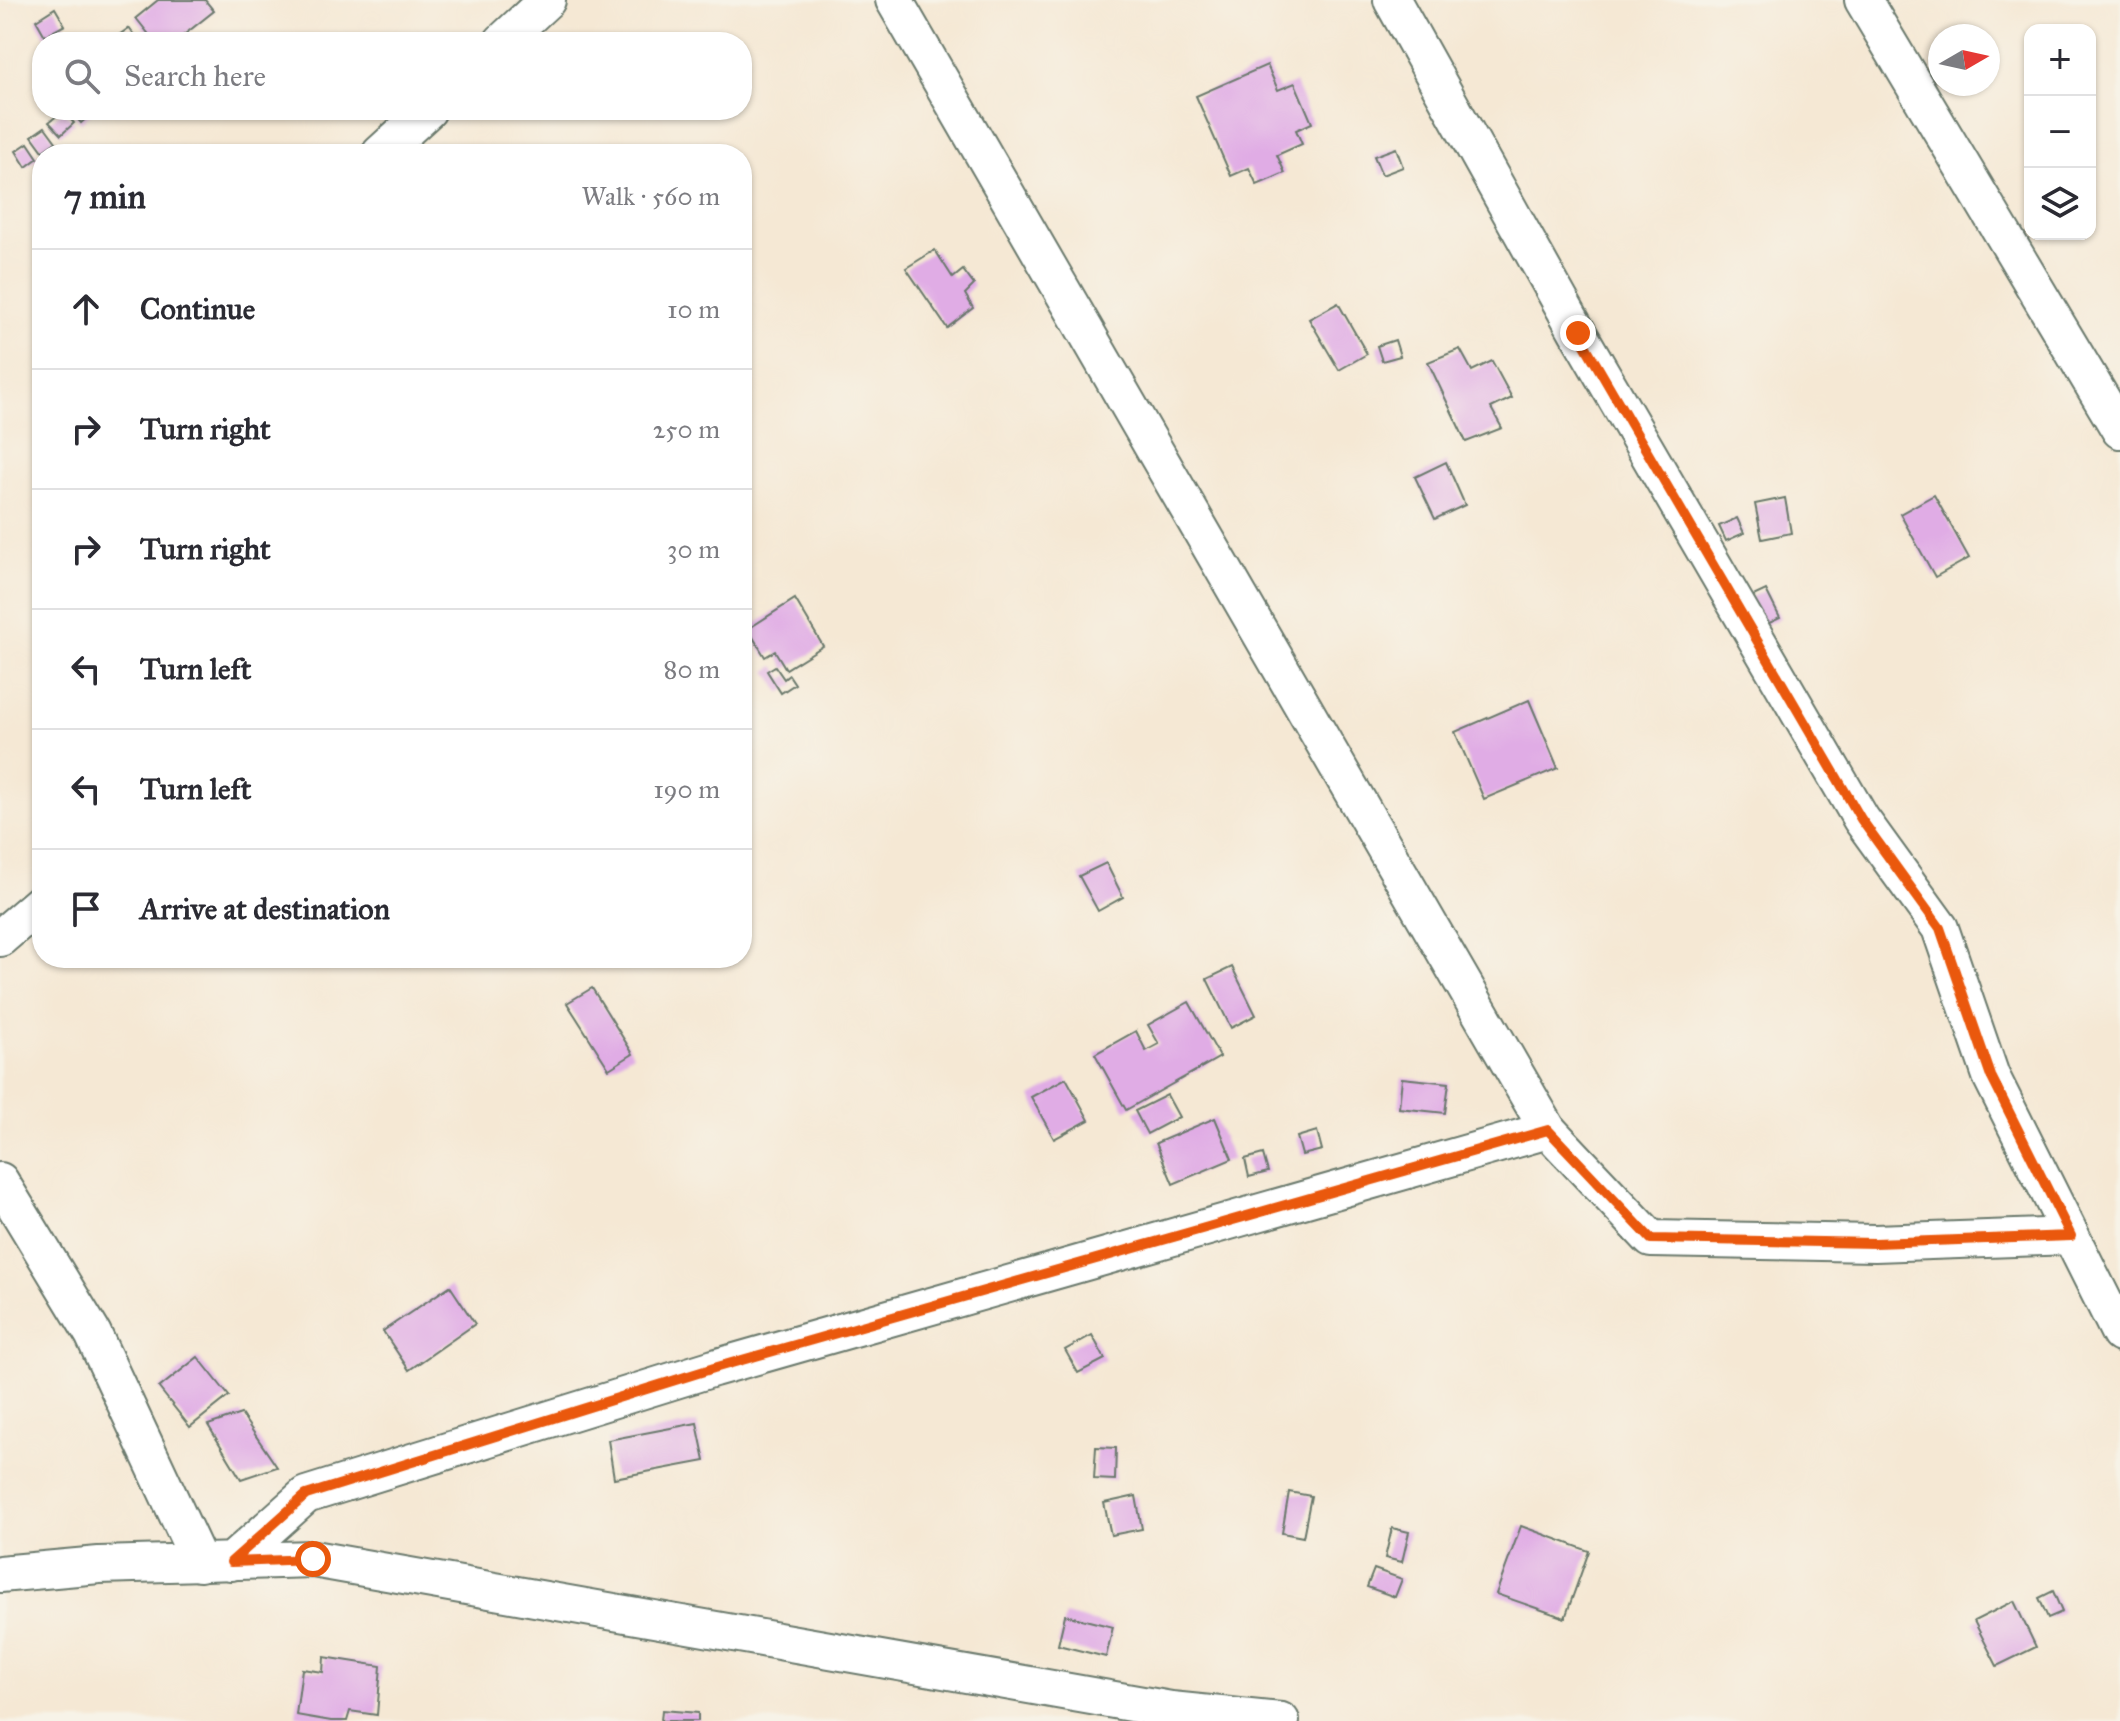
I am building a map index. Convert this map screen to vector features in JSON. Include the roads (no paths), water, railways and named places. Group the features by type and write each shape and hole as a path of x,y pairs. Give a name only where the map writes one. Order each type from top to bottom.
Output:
{"street":[{"path":"513,32 547,0"},
{"path":"894,0 1548,1130 1651,1239 1875,1243 2071,1236"},
{"path":"1392,0 1578,333 1861,819 1940,928 1991,1076 2120,1334"},
{"path":"1863,0 2120,430"},
{"path":"391,144 417,120"},
{"path":"0,938 32,911"},
{"path":"216,1562 306,1495 714,1368 1548,1130"},
{"path":"0,1181 93,1334 216,1562"},
{"path":"0,1574 99,1565 313,1559 1171,1715 1281,1721"}]}
